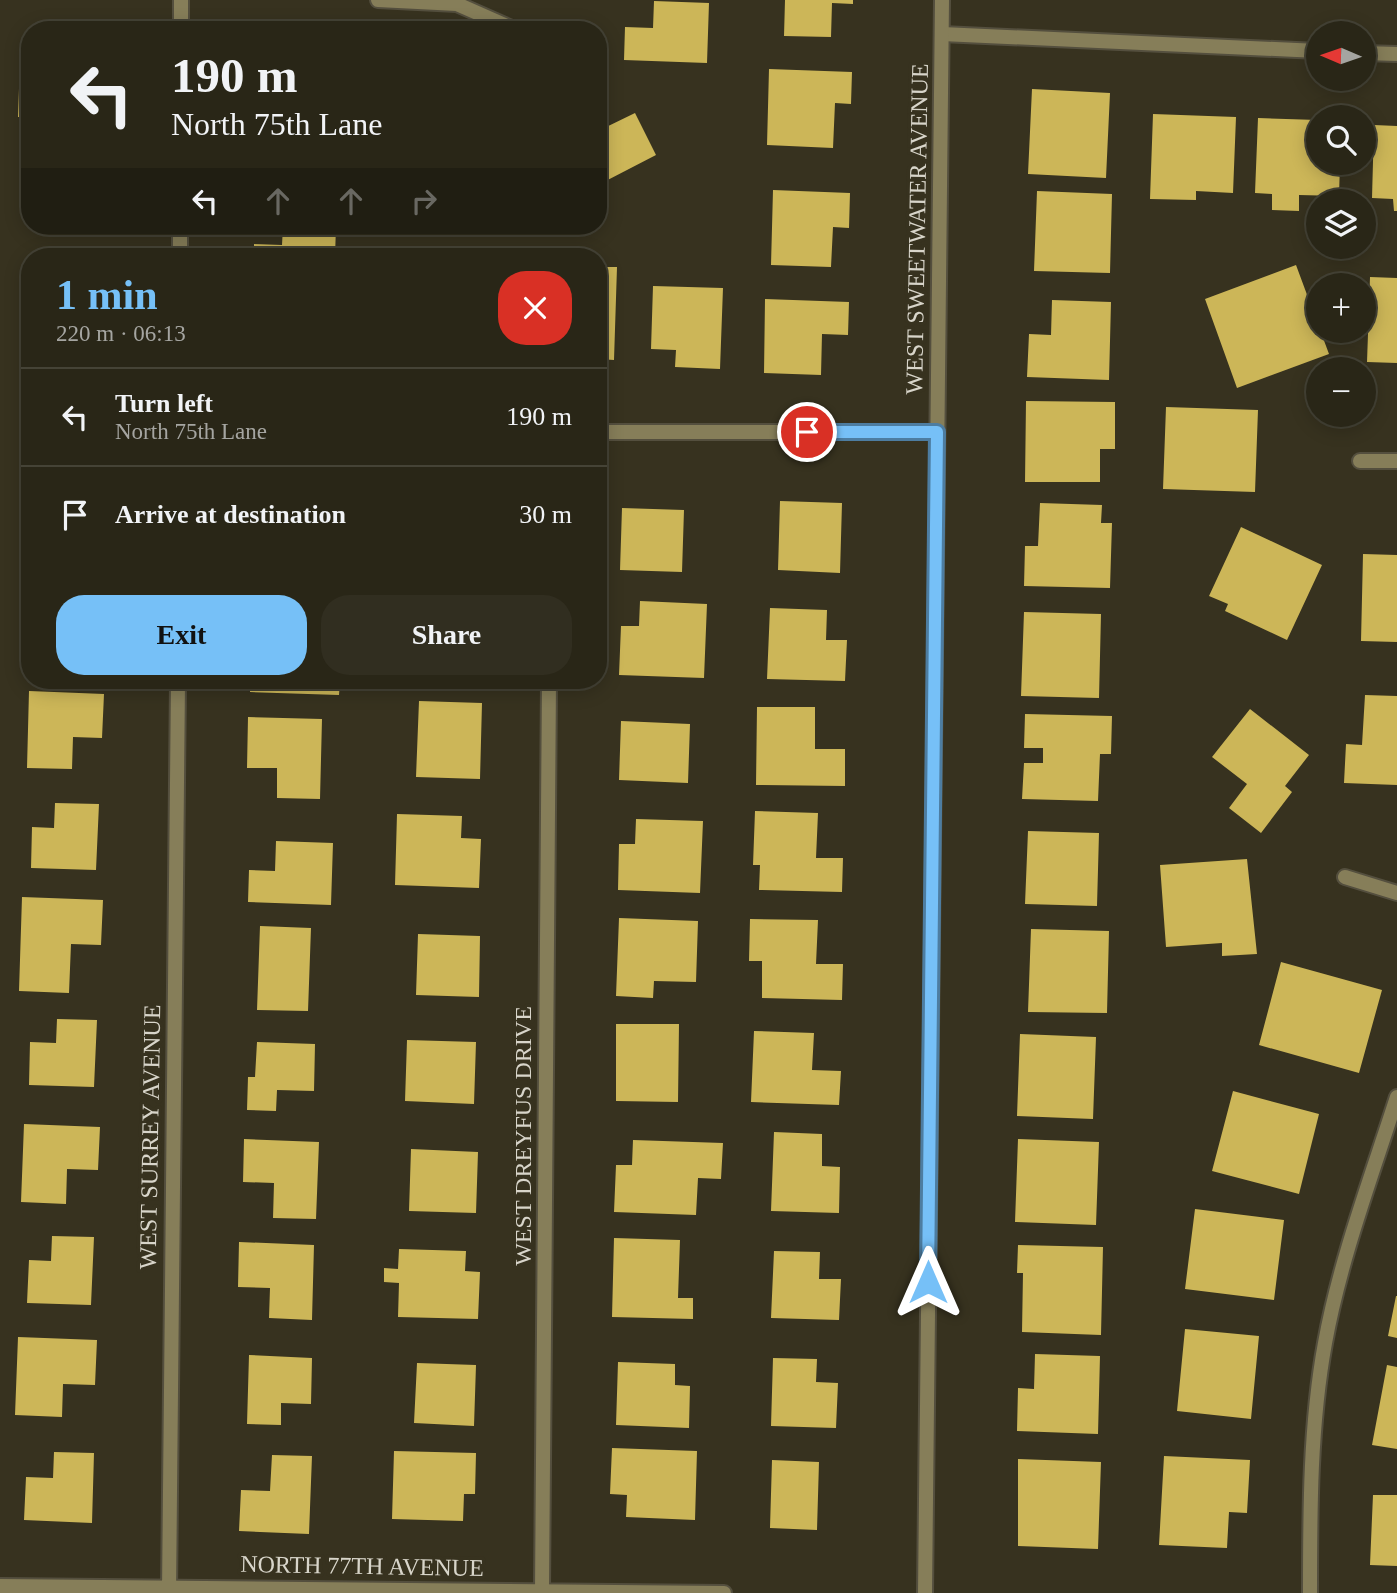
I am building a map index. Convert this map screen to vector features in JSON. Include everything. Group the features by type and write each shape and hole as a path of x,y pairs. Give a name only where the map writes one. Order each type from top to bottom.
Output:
{"street":[{"path":"181,0 181,21"},
{"path":"378,0 457,4 496,21"},
{"name":"WEST SWEETWATER AVENUE","path":"925,1593 942,0"},
{"path":"942,34 1306,50"},
{"path":"1376,53 1397,54"},
{"path":"607,432 937,432"},
{"path":"1360,461 1397,461"},
{"name":"WEST SURREY AVENUE","path":"169,1590 178,689"},
{"name":"WEST DREYFUS DRIVE","path":"542,1591 549,689"},
{"path":"1345,877 1397,893"},
{"path":"1310,1593 1310,1488 1325,1343 1354,1229 1397,1097"},
{"name":"NORTH 77TH AVENUE","path":"0,1586 169,1590 724,1593"}],"building":[{"path":"785,0 853,0 853,4 832,3 831,37 784,36"},
{"path":"654,1 709,3 707,63 624,60 625,27 653,28"},
{"path":"20,60 21,117 18,117"},
{"path":"769,69 852,72 851,104 835,103 833,148 767,145"},
{"path":"1032,89 1110,93 1106,178 1028,174"},
{"path":"635,113 656,155 607,180 607,127"},
{"path":"1153,114 1236,117 1233,193 1196,191 1196,200 1150,199"},
{"path":"1258,118 1306,120 1306,175 1340,175 1339,189 1306,189 1306,195 1299,195 1299,211 1272,210 1272,194 1255,193"},
{"path":"1376,125 1397,126 1397,211 1394,211 1393,199 1376,198 1376,189 1372,189 1373,175 1376,175"},
{"path":"773,190 850,193 849,228 833,227 831,267 771,265"},
{"path":"1037,191 1112,194 1110,273 1034,271"},
{"path":"283,235 336,235 335,248 254,248 254,244 282,245"},
{"path":"1296,265 1306,292 1306,343 1325,343 1329,354 1306,357 1306,362 1237,388 1205,299"},
{"path":"607,267 617,267 614,360 607,360"},
{"path":"1376,277 1397,278 1397,363 1376,362 1376,357 1367,357 1368,343 1376,343"},
{"path":"653,286 723,288 720,369 675,367 676,350 651,349"},
{"path":"765,299 849,302 848,335 822,334 821,375 764,373"},
{"path":"1052,300 1111,302 1109,380 1027,377 1029,334 1051,335"},
{"path":"1026,401 1115,402 1115,449 1100,449 1100,482 1025,482"},
{"path":"1166,407 1258,410 1255,492 1163,489"},
{"path":"780,501 842,503 840,573 778,570"},
{"path":"1040,503 1102,505 1101,523 1112,523 1110,588 1024,586 1025,546 1038,546"},
{"path":"622,508 684,510 682,572 620,570"},
{"path":"1241,527 1322,565 1287,640 1225,611 1228,604 1209,596"},
{"path":"1363,554 1397,555 1397,642 1361,641"},
{"path":"640,601 707,604 704,678 619,675 621,626 639,626"},
{"path":"770,608 827,610 826,640 847,640 845,681 767,679"},
{"path":"1024,612 1101,614 1099,698 1021,696"},
{"path":"250,689 339,689 339,695 250,692"},
{"path":"29,691 104,694 102,738 73,737 72,769 27,768"},
{"path":"1365,695 1397,696 1397,785 1344,783 1346,744 1362,745"},
{"path":"419,701 482,703 480,779 416,777"},
{"path":"757,707 815,707 815,749 845,749 845,786 756,785"},
{"path":"1250,709 1309,755 1285,786 1292,792 1261,833 1229,808 1247,784 1212,757"},
{"path":"1025,714 1112,716 1111,754 1100,754 1098,801 1022,799 1024,763 1043,763 1043,748 1024,748"},
{"path":"248,717 322,719 320,799 277,798 277,768 247,768"},
{"path":"621,721 690,724 688,783 619,780"},
{"path":"55,803 99,804 96,870 31,868 32,827 54,828"},
{"path":"755,811 818,813 816,858 843,858 842,892 759,890 760,865 753,865"},
{"path":"397,814 462,816 461,838 481,839 479,888 395,885"},
{"path":"636,819 703,821 700,893 618,890 619,844 635,844"},
{"path":"1028,831 1099,833 1097,906 1025,904"},
{"path":"276,841 333,843 331,905 248,902 249,870 275,871"},
{"path":"1247,859 1257,954 1222,956 1222,943 1166,947 1160,865"},
{"path":"22,897 103,900 101,945 71,944 69,993 19,991"},
{"path":"619,918 698,921 696,982 654,981 653,998 616,996"},
{"path":"750,919 818,920 816,964 843,964 842,1000 762,998 762,961 749,961"},
{"path":"260,926 311,928 308,1011 257,1010"},
{"path":"1031,929 1109,931 1107,1013 1028,1012"},
{"path":"418,934 480,936 479,997 416,995"},
{"path":"1281,962 1382,990 1359,1073 1259,1045"},
{"path":"57,1019 97,1020 94,1087 29,1085 30,1042 56,1043"},
{"path":"616,1024 679,1024 678,1102 616,1101"},
{"path":"754,1031 814,1033 812,1070 841,1071 839,1105 751,1102"},
{"path":"1020,1034 1096,1037 1093,1119 1017,1116"},
{"path":"407,1040 476,1042 474,1104 405,1101"},
{"path":"257,1042 315,1044 314,1091 277,1090 276,1111 247,1110 248,1077 255,1077"},
{"path":"1233,1091 1319,1114 1299,1194 1212,1171"},
{"path":"24,1124 100,1127 98,1170 67,1169 66,1204 21,1202"},
{"path":"774,1132 822,1134 822,1166 840,1167 839,1213 771,1211"},
{"path":"244,1139 319,1142 316,1219 273,1218 274,1183 243,1182"},
{"path":"1018,1139 1099,1142 1096,1225 1015,1222"},
{"path":"633,1140 723,1143 721,1179 698,1178 696,1215 614,1212 616,1165 632,1165"},
{"path":"411,1149 478,1152 476,1213 409,1211"},
{"path":"1195,1209 1284,1220 1274,1300 1185,1289"},
{"path":"52,1236 94,1237 91,1305 27,1303 29,1260 51,1261"},
{"path":"614,1238 680,1240 678,1298 693,1298 693,1319 612,1317"},
{"path":"239,1242 314,1245 312,1320 269,1318 270,1288 238,1287"},
{"path":"1018,1245 1103,1247 1101,1335 1022,1332 1023,1273 1017,1273"},
{"path":"399,1249 466,1251 465,1271 480,1272 478,1319 398,1317 399,1283 384,1282 384,1268 398,1269"},
{"path":"774,1251 820,1252 819,1279 841,1279 839,1320 771,1318"},
{"path":"1397,1296 1397,1338 1388,1336"},
{"path":"1185,1329 1259,1336 1251,1419 1177,1411"},
{"path":"18,1337 97,1340 95,1385 63,1384 62,1417 15,1415"},
{"path":"1035,1354 1100,1356 1098,1434 1017,1431 1018,1388 1034,1389"},
{"path":"249,1355 312,1358 311,1404 281,1403 281,1425 247,1424"},
{"path":"773,1358 817,1359 816,1382 838,1383 836,1428 771,1426"},
{"path":"618,1362 675,1364 675,1385 690,1386 689,1428 616,1425"},
{"path":"417,1363 476,1365 474,1426 414,1423"},
{"path":"1387,1365 1397,1367 1397,1449 1372,1445"},
{"path":"612,1448 697,1451 695,1520 626,1517 627,1495 610,1494"},
{"path":"394,1451 476,1453 475,1494 464,1494 463,1521 392,1519"},
{"path":"54,1452 94,1453 92,1523 24,1520 26,1477 53,1478"},
{"path":"272,1455 312,1456 309,1534 239,1531 241,1490 270,1491"},
{"path":"1164,1456 1250,1460 1247,1513 1229,1512 1227,1548 1159,1545"},
{"path":"1018,1459 1101,1462 1098,1549 1018,1546"},
{"path":"772,1460 819,1462 817,1530 770,1528"},
{"path":"1373,1495 1397,1495 1397,1566 1370,1565"}],"route":[{"path":"807,432 937,432 928,1282"}]}
